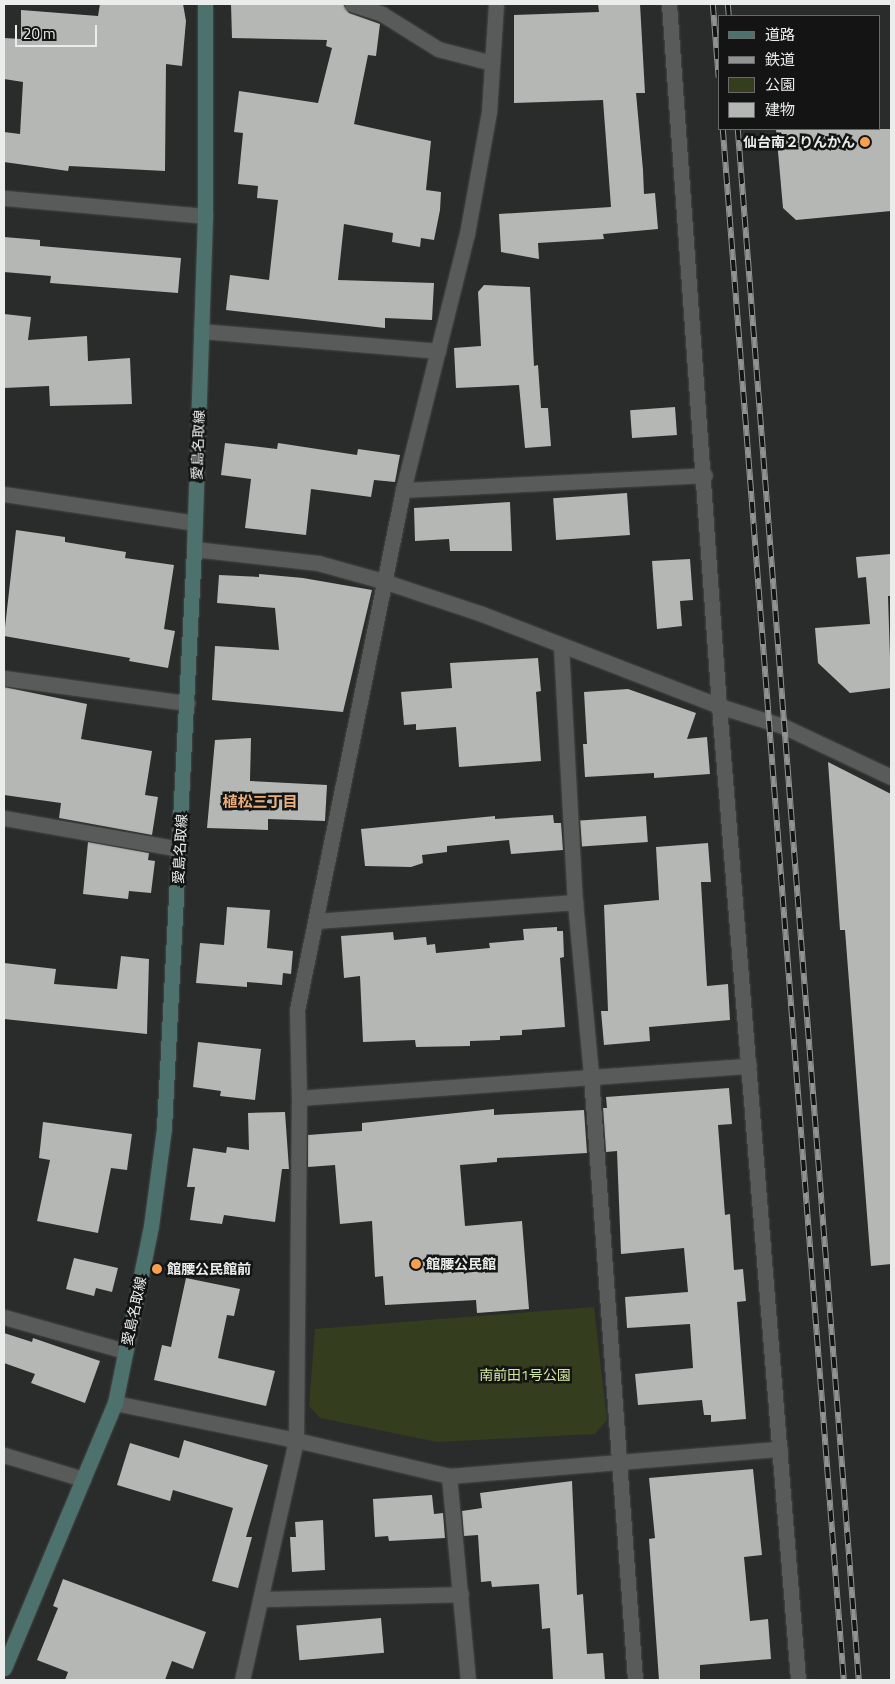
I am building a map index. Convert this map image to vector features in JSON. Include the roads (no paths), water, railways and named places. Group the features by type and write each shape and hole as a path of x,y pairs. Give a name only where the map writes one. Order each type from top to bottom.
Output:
{"main road":[{"name":"愛島名取線","path":"4,1668 115,1403 151,1226 164,1128 180,849 195,524 205,216 205,4"}],"street":[{"path":"352,4 382,14 438,49 492,63"},
{"path":"242,1680 262,1599 296,1440 300,1098 297,1010 386,582 403,490 467,234 489,112 496,4"},
{"path":"669,4 705,475 719,706 798,1680"},
{"path":"4,198 205,216"},
{"path":"201,331 438,351"},
{"path":"403,490 705,475"},
{"path":"4,494 195,524"},
{"path":"194,548 318,563 386,582 482,614 719,706 783,726 891,777"},
{"path":"561,646 575,902 591,1076 635,1680"},
{"path":"4,678 187,703"},
{"path":"4,818 180,849"},
{"path":"316,921 575,902"},
{"path":"300,1098 749,1066"},
{"path":"4,1317 125,1351"},
{"path":"115,1403 296,1440 449,1476 618,1460 780,1449"},
{"path":"4,1455 83,1479"},
{"path":"449,1476 468,1680"},
{"path":"262,1599 461,1594"}],"railway":[{"path":"713,4 718,66"},
{"path":"728,4 729,15"},
{"path":"723,130 844,1680"},
{"path":"738,130 859,1680"}],"place":[{"name":"仙台南２りんかん","path":"865,142"},
{"name":"館腰公民館","path":"416,1264"},
{"name":"館腰公民館前","path":"157,1269"}],"district":[{"name":"植松三丁目","path":"260,802"}],"park label":[{"name":"南前田1号公園","path":"525,1375"}]}
